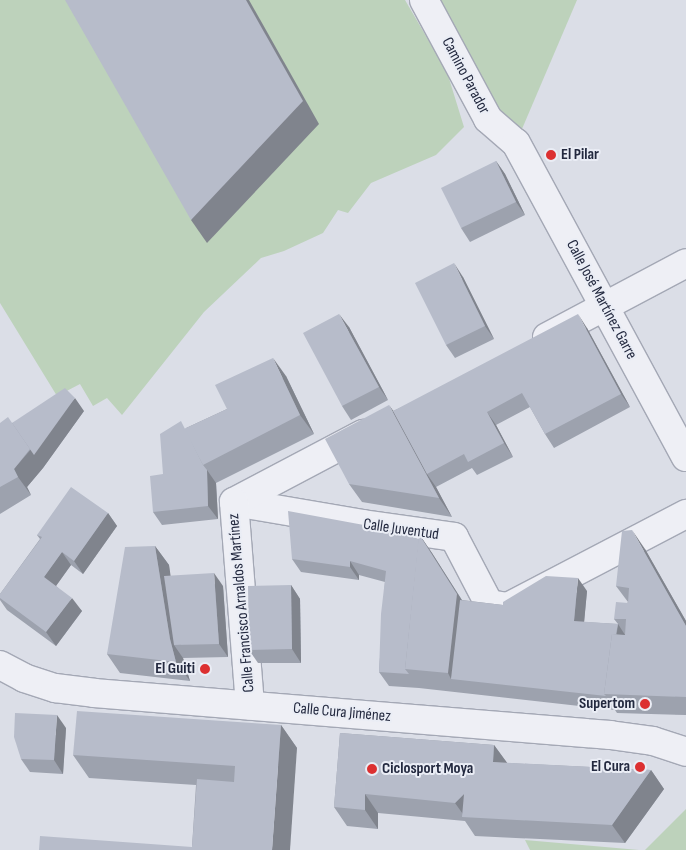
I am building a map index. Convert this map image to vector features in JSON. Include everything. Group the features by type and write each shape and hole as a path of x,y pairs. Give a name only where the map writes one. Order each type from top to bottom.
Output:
{"street":[{"name":"Camino Parador","path":"424,0 488,119 516,143"},
{"name":"Calle José Martínez Garre","path":"516,143 686,457"},
{"path":"527,347 686,263"},
{"name":"Calle Francisco Arnaldos Martínez","path":"250,705 234,502 388,421"},
{"name":"Calle Juventud","path":"234,502 454,537 489,604 508,607 686,514"},
{"name":"Calle Cura Jiménez","path":"0,665 24,678 54,688 133,697 610,735 653,742 686,752"}],"green space":[{"path":"0,0 405,0 447,72 464,127 436,155 371,183 348,213 338,210 323,233 284,251 261,258 204,312 122,415 107,398 93,406 80,384 57,396 0,303"},
{"path":"424,0 577,0 516,143"},
{"path":"686,809 686,850 645,850"},
{"path":"525,840 639,850 530,850"}],"building":[{"path":"65,0 246,0 303,101 191,220"},
{"path":"496,161 516,202 461,228 441,188"},
{"path":"454,263 485,326 446,345 415,283"},
{"path":"339,314 379,387 342,406 303,333"},
{"path":"578,314 621,394 545,434 522,393 487,412 504,443 468,462 464,454 427,474 393,411"},
{"path":"273,358 300,415 203,465 184,429 227,409 215,385"},
{"path":"65,388 75,398 34,455 12,423"},
{"path":"389,405 439,498 349,484 325,439"},
{"path":"8,417 30,449 14,469 18,477 0,487 0,423"},
{"path":"181,421 207,470 208,506 153,512 150,476 163,474 160,434"},
{"path":"71,487 108,513 74,561 62,552 44,577 72,598 46,632 0,598 0,594 42,537 37,535"},
{"path":"288,511 391,530 419,539 405,669 409,674 379,672 381,614 386,571 350,561 350,567 292,559"},
{"path":"632,530 686,626 686,697 604,694 612,634 625,635 626,619 614,619 616,602 628,603 629,588 616,586 622,531"},
{"path":"419,534 457,594 448,673 405,669"},
{"path":"155,546 170,639 176,662 107,654 125,547"},
{"path":"214,573 219,644 174,645 164,576"},
{"path":"546,576 578,578 574,621 618,624 616,634 612,634 604,694 606,696 451,679 460,600 503,605 503,602"},
{"path":"291,585 292,649 249,650 248,586"},
{"path":"77,711 281,725 272,850 39,850 40,836 192,847 197,779 234,782 235,766 73,755"},
{"path":"15,713 57,715 54,760 21,759 14,737"},
{"path":"340,733 494,745 493,762 651,770 612,825 462,817 464,794 455,803 365,794 365,810 334,807"}],"place":[{"name":"El Pilar","path":"551,155"},
{"name":"El Guiti","path":"205,669"},
{"name":"Supertom","path":"645,704"},
{"name":"El Cura","path":"640,767"},
{"name":"Ciclosport Moya","path":"372,769"}]}
